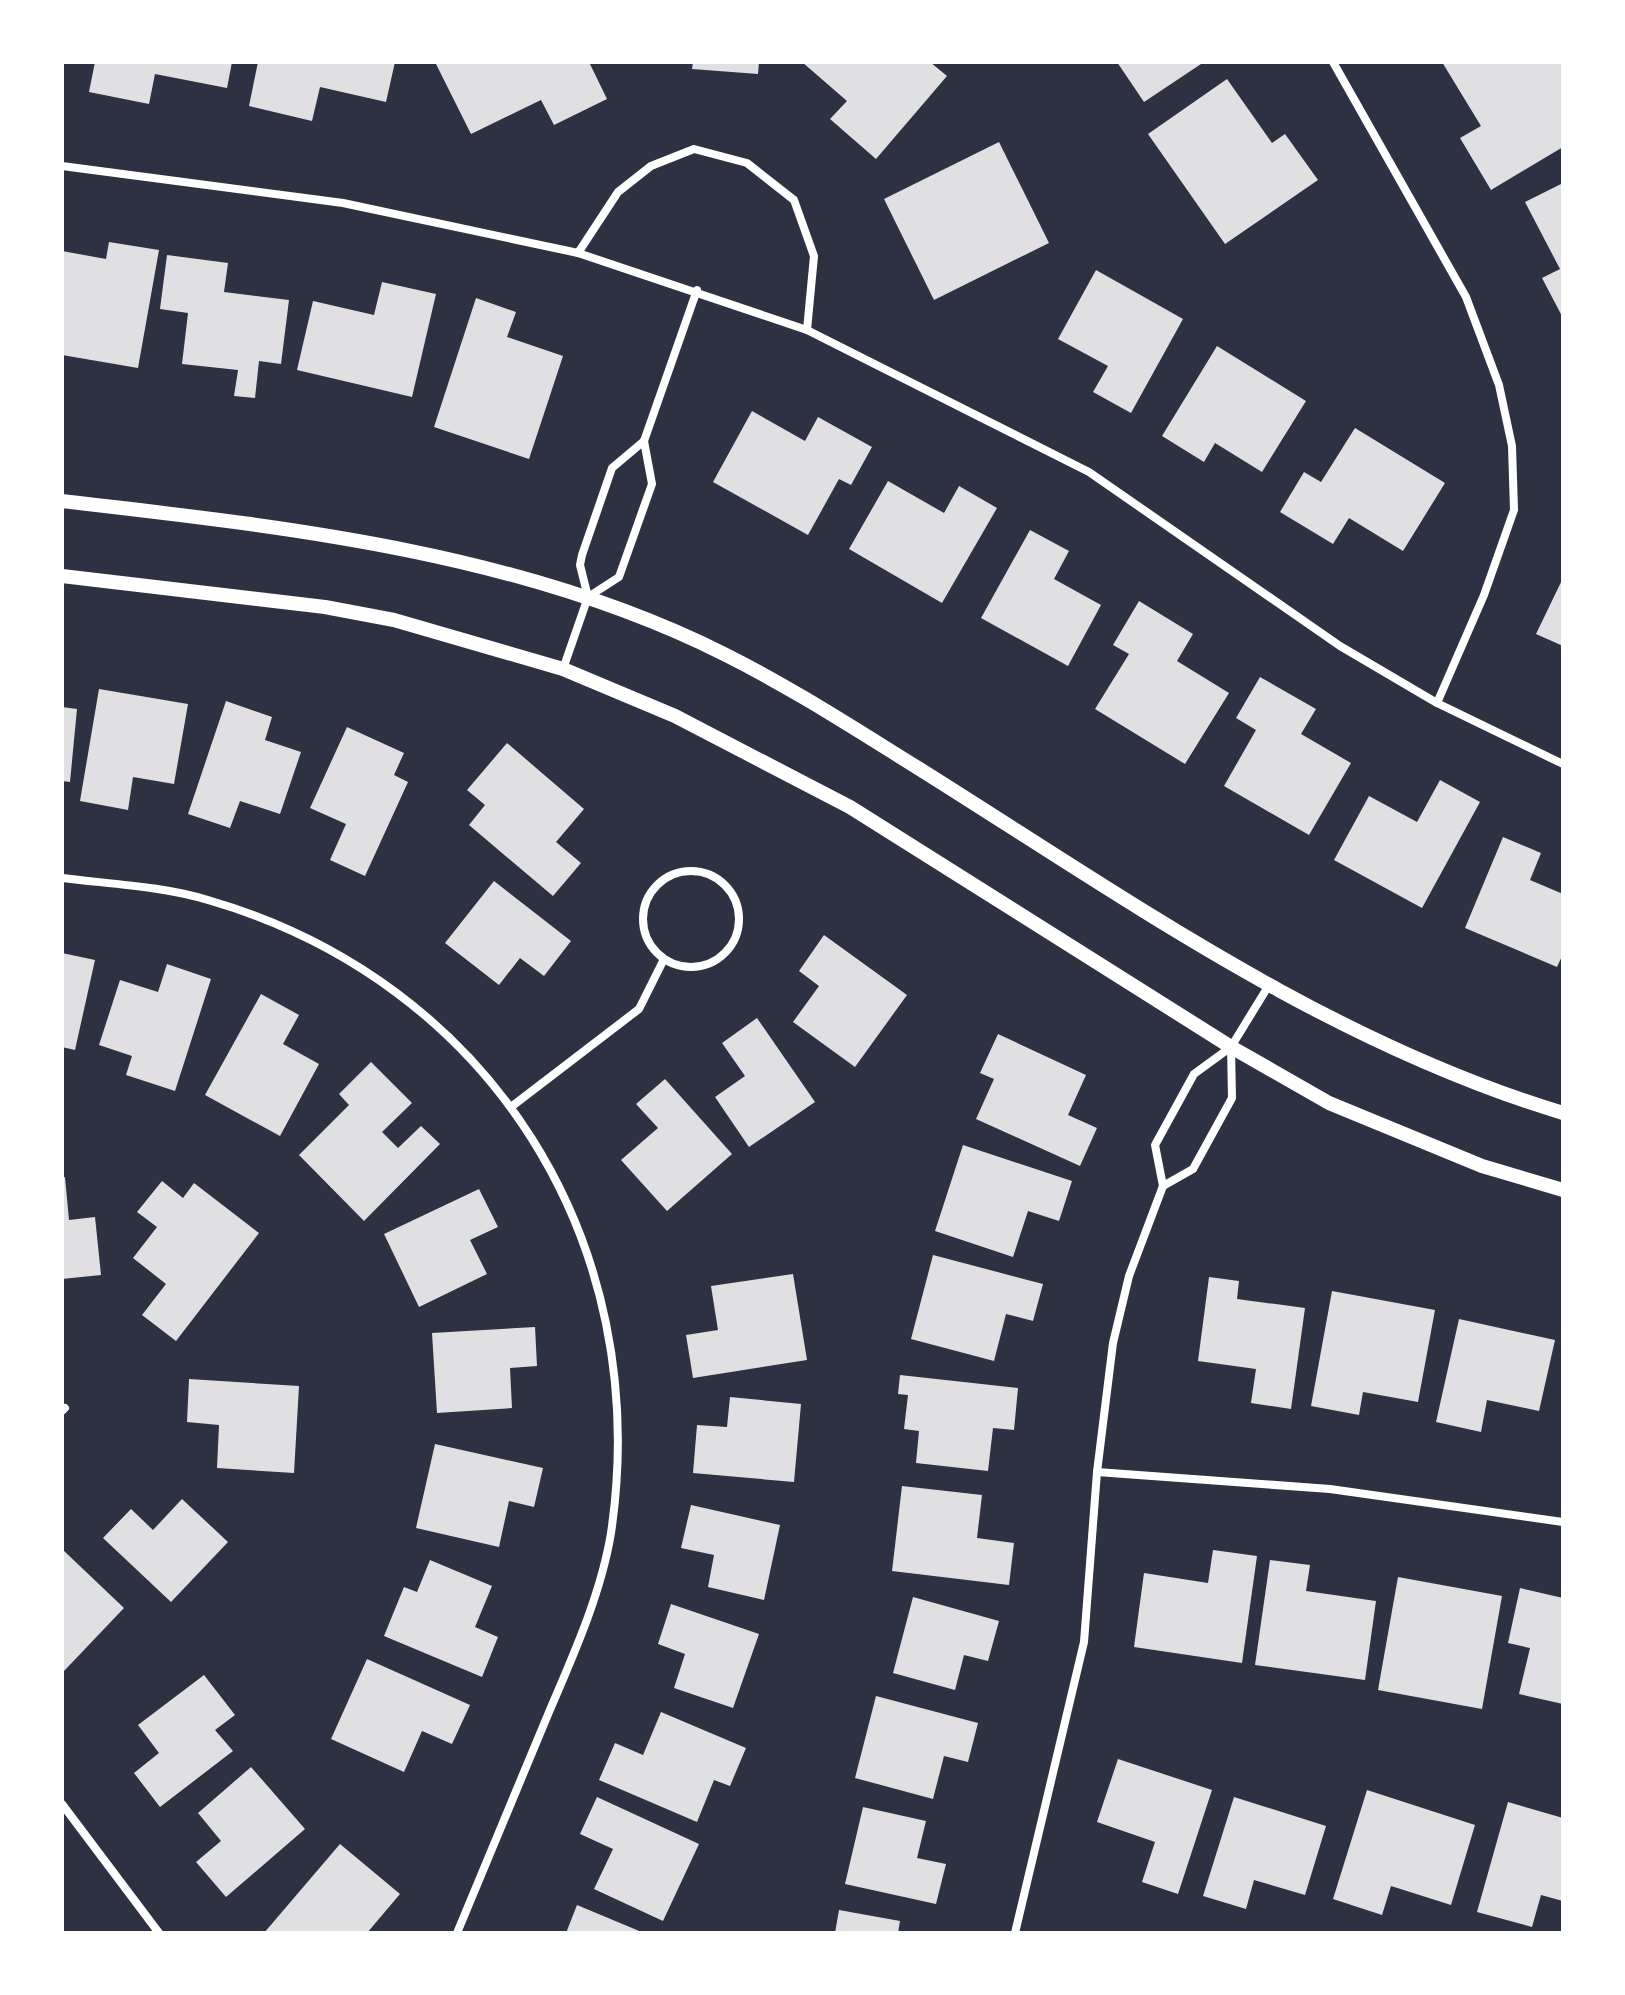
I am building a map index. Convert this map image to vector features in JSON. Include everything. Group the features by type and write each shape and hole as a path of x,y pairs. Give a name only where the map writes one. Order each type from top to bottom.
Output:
{"street":[{"path":"1333,62 1466,297 1499,385 1512,446 1514,510 1484,595 1437,703"},
{"path":"578,253 618,192 651,166 694,149 747,163 794,200 814,256 807,330"},
{"path":"62,166 343,203 578,253 697,290 807,330 1089,472 1340,646 1437,703 1563,764"},
{"path":"588,597 619,577 652,484 644,441 697,290"},
{"path":"563,669 588,597 580,565 582,555 612,468 644,441"},
{"path":"62,501 293,529 397,549 588,597 723,653 808,699 1269,985 1345,1027 1506,1096 1563,1113"},
{"path":"62,576 325,607 394,620 563,669 675,716 850,807 1231,1047 1329,1103 1482,1166 1563,1190"},
{"path":"684,871 701,872 717,879 736,902 739,915 734,941 726,952 703,966 690,967 664,959 652,948 644,933 642,916 646,900 668,876 684,871"},
{"path":"62,878 207,899 277,925 334,954 409,1001 452,1040 511,1107 573,1215 597,1283 612,1345 619,1419 610,1537 570,1662 457,1933"},
{"path":"511,1107 639,1009 664,959"},
{"path":"1015,1933 1084,1642 1097,1472 1113,1343 1129,1276 1163,1186 1155,1145 1194,1074 1231,1047 1269,985"},
{"path":"1163,1186 1193,1169 1232,1098 1231,1047"},
{"path":"1097,1472 1330,1489 1563,1522"},
{"path":"62,1804 159,1933"}],"building":[{"path":"95,62 232,62 227,88 155,74 149,104 89,92"},
{"path":"258,62 395,62 386,102 320,87 312,121 249,106"},
{"path":"435,62 589,62 607,99 554,125 541,100 471,134"},
{"path":"693,62 759,62 758,74 692,69"},
{"path":"802,62 930,62 947,76 876,159 830,119 847,101"},
{"path":"1117,62 1204,62 1144,102"},
{"path":"1442,62 1563,62 1563,147 1491,190 1460,138 1481,126"},
{"path":"1227,79 1272,143 1285,134 1318,180 1225,244 1148,134"},
{"path":"999,142 1049,243 934,300 884,199"},
{"path":"1563,183 1563,318 1542,278 1560,269 1525,202"},
{"path":"109,242 159,250 138,368 62,355 62,251 106,259"},
{"path":"167,255 228,263 224,292 289,300 281,364 259,361 255,398 234,396 238,370 182,364 188,313 160,309"},
{"path":"1096,270 1183,319 1131,413 1093,392 1108,366 1058,339"},
{"path":"382,282 436,294 412,397 297,370 313,301 374,315"},
{"path":"476,298 516,312 507,337 563,356 529,459 434,427"},
{"path":"1217,346 1306,401 1262,472 1215,443 1204,462 1162,436"},
{"path":"752,411 805,441 818,417 872,447 851,485 839,479 808,535 713,482"},
{"path":"1355,428 1445,483 1403,551 1349,518 1333,544 1280,512 1304,472 1321,482"},
{"path":"888,481 944,513 959,486 997,508 942,603 849,549"},
{"path":"1030,530 1069,551 1054,579 1101,605 1068,666 981,618"},
{"path":"1563,578 1563,646 1536,634"},
{"path":"1139,601 1193,634 1177,661 1229,693 1185,764 1095,709 1129,654 1113,645"},
{"path":"1260,677 1316,709 1301,734 1351,763 1309,835 1224,786 1256,730 1236,718"},
{"path":"99,689 188,704 174,784 133,777 128,810 80,801"},
{"path":"226,701 272,717 265,740 301,752 280,814 240,801 230,828 188,814"},
{"path":"62,707 77,709 70,782 62,781"},
{"path":"347,727 404,753 394,775 408,782 365,876 330,860 346,824 310,808"},
{"path":"507,743 584,809 556,842 581,863 553,896 469,825 485,805 467,790"},
{"path":"1440,780 1480,802 1422,908 1334,860 1369,796 1417,822"},
{"path":"1503,837 1541,853 1530,880 1563,894 1563,954 1557,967 1465,928"},
{"path":"494,881 571,941 544,976 520,958 499,985 445,943"},
{"path":"824,935 907,995 855,1067 793,1022 819,986 799,971"},
{"path":"62,953 95,960 75,1050 62,1047"},
{"path":"167,964 211,979 175,1091 126,1075 132,1056 99,1045 120,980 158,992"},
{"path":"261,994 299,1015 283,1044 319,1064 280,1136 205,1095"},
{"path":"757,1018 815,1102 749,1147 715,1097 745,1076 722,1043"},
{"path":"998,1034 1086,1075 1068,1115 1097,1128 1080,1166 976,1119 994,1079 980,1073"},
{"path":"371,1062 412,1103 382,1132 398,1148 421,1126 440,1144 364,1221 299,1155 349,1105 339,1094"},
{"path":"665,1079 732,1154 667,1211 621,1160 658,1128 636,1104"},
{"path":"963,1145 1072,1181 1059,1221 1028,1211 1013,1257 935,1231"},
{"path":"65,1177 69,1220 95,1217 101,1275 62,1279 62,1178"},
{"path":"162,1181 183,1198 194,1183 259,1233 176,1341 142,1315 166,1284 133,1258 157,1227 137,1212"},
{"path":"479,1189 498,1227 470,1240 487,1274 419,1307 384,1234"},
{"path":"933,1255 1043,1284 1033,1321 1006,1314 994,1361 911,1339"},
{"path":"793,1274 807,1360 693,1378 686,1335 718,1330 711,1286"},
{"path":"1209,1277 1239,1281 1237,1299 1305,1308 1291,1409 1251,1403 1256,1369 1198,1361"},
{"path":"1332,1291 1435,1310 1418,1402 1363,1392 1359,1415 1311,1406"},
{"path":"1459,1319 1555,1340 1539,1411 1487,1400 1481,1432 1436,1422"},
{"path":"535,1327 537,1366 510,1368 512,1408 437,1413 432,1333"},
{"path":"900,1375 1018,1388 1014,1430 993,1428 988,1471 916,1463 919,1431 904,1429 908,1395 898,1394"},
{"path":"189,1379 299,1386 294,1473 217,1468 219,1425 187,1422"},
{"path":"730,1397 801,1404 794,1482 693,1473 697,1425 727,1427"},
{"path":"435,1444 543,1468 534,1507 509,1501 499,1547 416,1528"},
{"path":"902,1486 982,1495 977,1538 1014,1543 1009,1585 892,1571"},
{"path":"182,1499 228,1542 171,1602 103,1538 131,1509 153,1530"},
{"path":"691,1505 780,1525 764,1600 708,1587 714,1555 681,1548"},
{"path":"62,1549 124,1608 64,1671 62,1669"},
{"path":"1213,1550 1257,1556 1242,1663 1134,1647 1144,1573 1208,1583"},
{"path":"430,1560 492,1586 475,1627 498,1637 482,1677 384,1636 404,1587 417,1592"},
{"path":"1270,1560 1310,1565 1306,1591 1376,1601 1365,1680 1255,1665"},
{"path":"1398,1577 1502,1596 1482,1709 1378,1690"},
{"path":"1520,1588 1563,1598 1563,1704 1519,1694 1530,1648 1508,1643"},
{"path":"913,1597 999,1621 988,1661 964,1655 955,1690 893,1673"},
{"path":"671,1604 759,1634 733,1708 674,1688 685,1654 658,1644"},
{"path":"367,1659 470,1705 452,1744 422,1731 404,1772 331,1739"},
{"path":"204,1675 235,1715 215,1730 233,1751 160,1807 134,1773 159,1753 138,1725"},
{"path":"876,1696 978,1723 968,1762 944,1756 933,1799 855,1778"},
{"path":"661,1712 746,1748 730,1786 714,1780 697,1822 599,1780 615,1743 643,1755"},
{"path":"1118,1759 1212,1790 1178,1894 1142,1882 1155,1842 1097,1822"},
{"path":"251,1767 305,1829 226,1897 196,1862 221,1841 198,1813"},
{"path":"1367,1790 1475,1825 1451,1905 1391,1886 1382,1915 1333,1899"},
{"path":"597,1797 699,1844 663,1921 594,1889 613,1849 580,1834"},
{"path":"1234,1797 1326,1826 1305,1895 1254,1880 1246,1909 1203,1896"},
{"path":"1508,1802 1563,1818 1563,1901 1541,1895 1532,1927 1477,1912"},
{"path":"863,1807 926,1821 917,1858 946,1864 936,1904 845,1884"},
{"path":"340,1844 400,1894 367,1933 264,1933"},
{"path":"577,1905 644,1933 566,1933"},
{"path":"839,1910 900,1921 898,1933 835,1933"}]}
